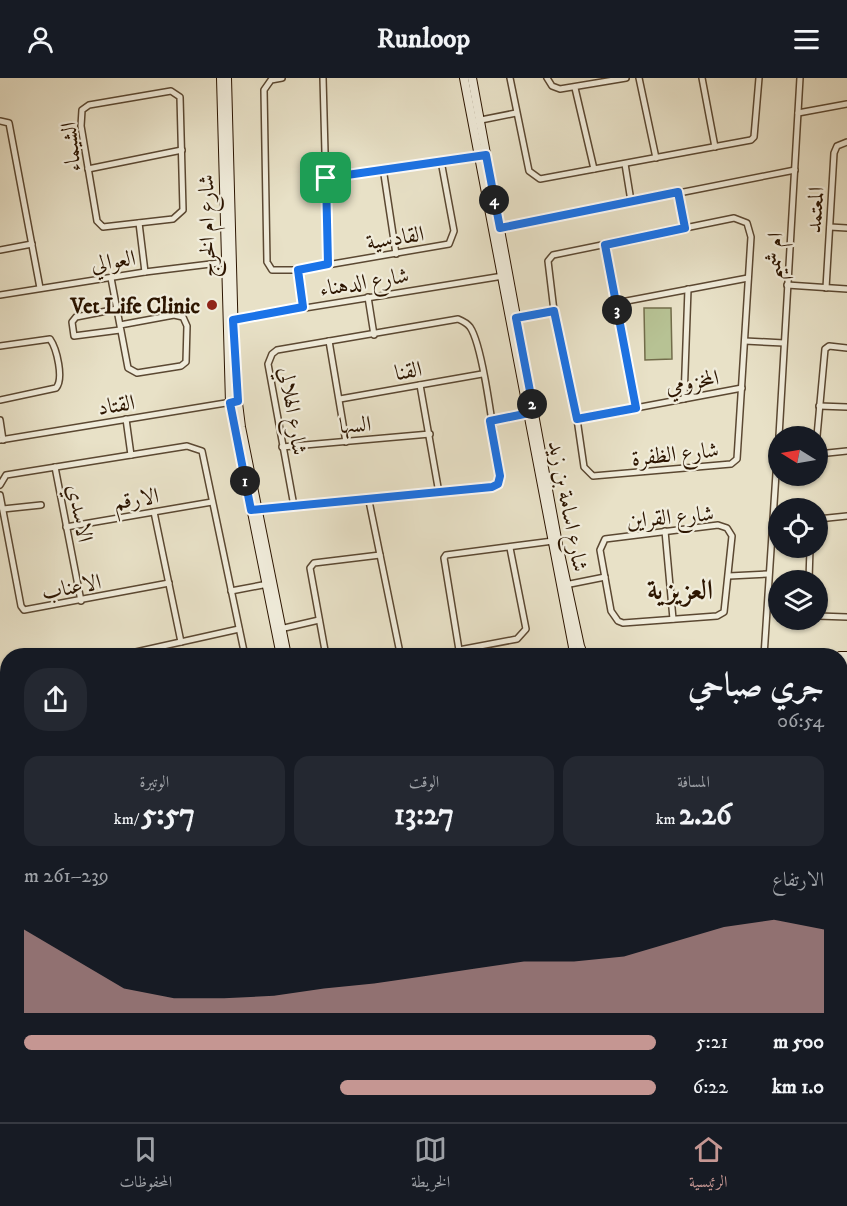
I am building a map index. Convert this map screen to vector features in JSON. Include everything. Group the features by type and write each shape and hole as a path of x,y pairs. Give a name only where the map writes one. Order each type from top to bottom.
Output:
{"street":[{"name":"شارع ام الخرج","path":"221,78 228,262"},
{"name":"شارع ام الخرج","path":"227,78 229,320 234,402 280,648"},
{"name":"القادسية","path":"282,78 271,80 264,90 267,262 269,267 276,272 445,247 452,240 454,231 441,161"},
{"path":"323,78 328,264"},
{"name":"شارع اسامة بن زيد","path":"464,78 476,121"},
{"name":"شارع اسامة بن زيد","path":"472,78 482,155 573,648"},
{"path":"510,78 529,171 536,178 748,141 754,136 759,78"},
{"path":"547,78 555,88 575,88 626,78"},
{"path":"639,78 656,158"},
{"path":"702,78 715,147"},
{"name":"ام شميم","path":"780,426 800,78"},
{"path":"575,88 594,169"},
{"name":"الشيماء","path":"175,91 180,97 182,150 183,210 173,219 105,227 96,221 80,117 82,110 89,105 175,91"},
{"path":"798,112 847,104"},
{"path":"476,121 516,113"},
{"path":"0,121 9,123 40,288"},
{"name":"المعتمد","path":"826,288 834,153 837,146 847,142"},
{"path":"88,169 182,150"},
{"path":"326,178 482,155"},
{"path":"625,164 631,201"},
{"path":"383,168 396,254"},
{"path":"496,229 795,170"},
{"path":"678,192 685,228"},
{"name":"شارع الظفرة","path":"734,218 744,220 751,237 738,452 737,459 731,464 592,476 584,467 577,419 547,270 550,257 605,245 734,218"},
{"path":"139,223 146,272"},
{"path":"830,227 847,228"},
{"path":"0,250 32,244"},
{"path":"605,245 636,408"},
{"name":"العوالي","path":"0,295 146,272 228,262"},
{"path":"298,270 303,307"},
{"name":"شارع الدهناء","path":"229,320 505,275"},
{"path":"111,278 117,309 120,328 128,368 132,372 181,366 186,362 187,326 183,317 174,315 120,328 74,336 72,321 76,317 117,309"},
{"path":"616,303 748,278"},
{"path":"787,285 847,289"},
{"path":"684,399 688,289"},
{"path":"368,297 374,335"},
{"path":"513,319 554,311"},
{"name":"شارع الهلالي","path":"254,510 369,501 498,484 500,476 482,374 475,337 470,327 459,320 277,350 268,364 294,506"},
{"path":"0,346 50,339 54,344 60,381 56,388 0,400"},
{"path":"329,341 346,442"},
{"path":"744,341 784,344"},
{"path":"818,426 825,349 830,346 847,348"},
{"name":"القنا","path":"340,399 482,374"},
{"path":"420,384 439,493"},
{"name":"المخزومي","path":"577,419 742,388"},
{"name":"القتاد","path":"2,440 234,402"},
{"path":"819,406 847,408"},
{"path":"490,421 530,412"},
{"path":"126,419 131,455"},
{"path":"0,420 2,440"},
{"name":"السها","path":"282,447 430,434"},
{"path":"0,486 6,475 197,447 202,451 243,648"},
{"path":"828,453 847,451"},
{"name":"الاسدي","path":"55,467 81,601"},
{"name":"الاعناب","path":"0,495 21,606 24,610 169,583"},
{"path":"369,501 399,648"},
{"name":"الارقم","path":"66,527 212,502"},
{"path":"3,509 41,504"},
{"path":"154,512 181,642"},
{"path":"828,518 847,516"},
{"name":"شارع القراين","path":"718,525 727,528 732,536 726,608 721,614 618,621 611,611 600,550 605,539 665,531 718,525"},
{"path":"665,531 673,619"},
{"path":"459,648 444,558 446,555 554,541"},
{"path":"480,648 517,639 524,634 526,629 510,548"},
{"path":"324,648 309,573 314,563 380,555"},
{"path":"729,576 768,573 764,648"},
{"path":"563,585 605,577"},
{"path":"231,591 269,584"},
{"name":"شارع اسامة بن زيد","path":"563,585 581,648"},
{"path":"828,616 847,617"},
{"path":"278,629 319,620"},
{"path":"160,648 239,629"},
{"name":"شارع ام الخرج","path":"278,629 284,648"}],"green space":[{"path":"644,308 671,308 672,359 645,360"}],"place":[{"name":"Vet Life Clinic","path":"212,305"}],"district":[{"name":"العزيزية","path":"680,589"}],"route":[{"path":"486,155 500,228 678,192 685,228 605,245 636,408 577,419 554,311 516,318 534,412 490,421 500,476 498,484 492,487 369,501 251,510 230,403 238,401 233,320 303,307 298,270 328,264 326,178 486,155"}]}
